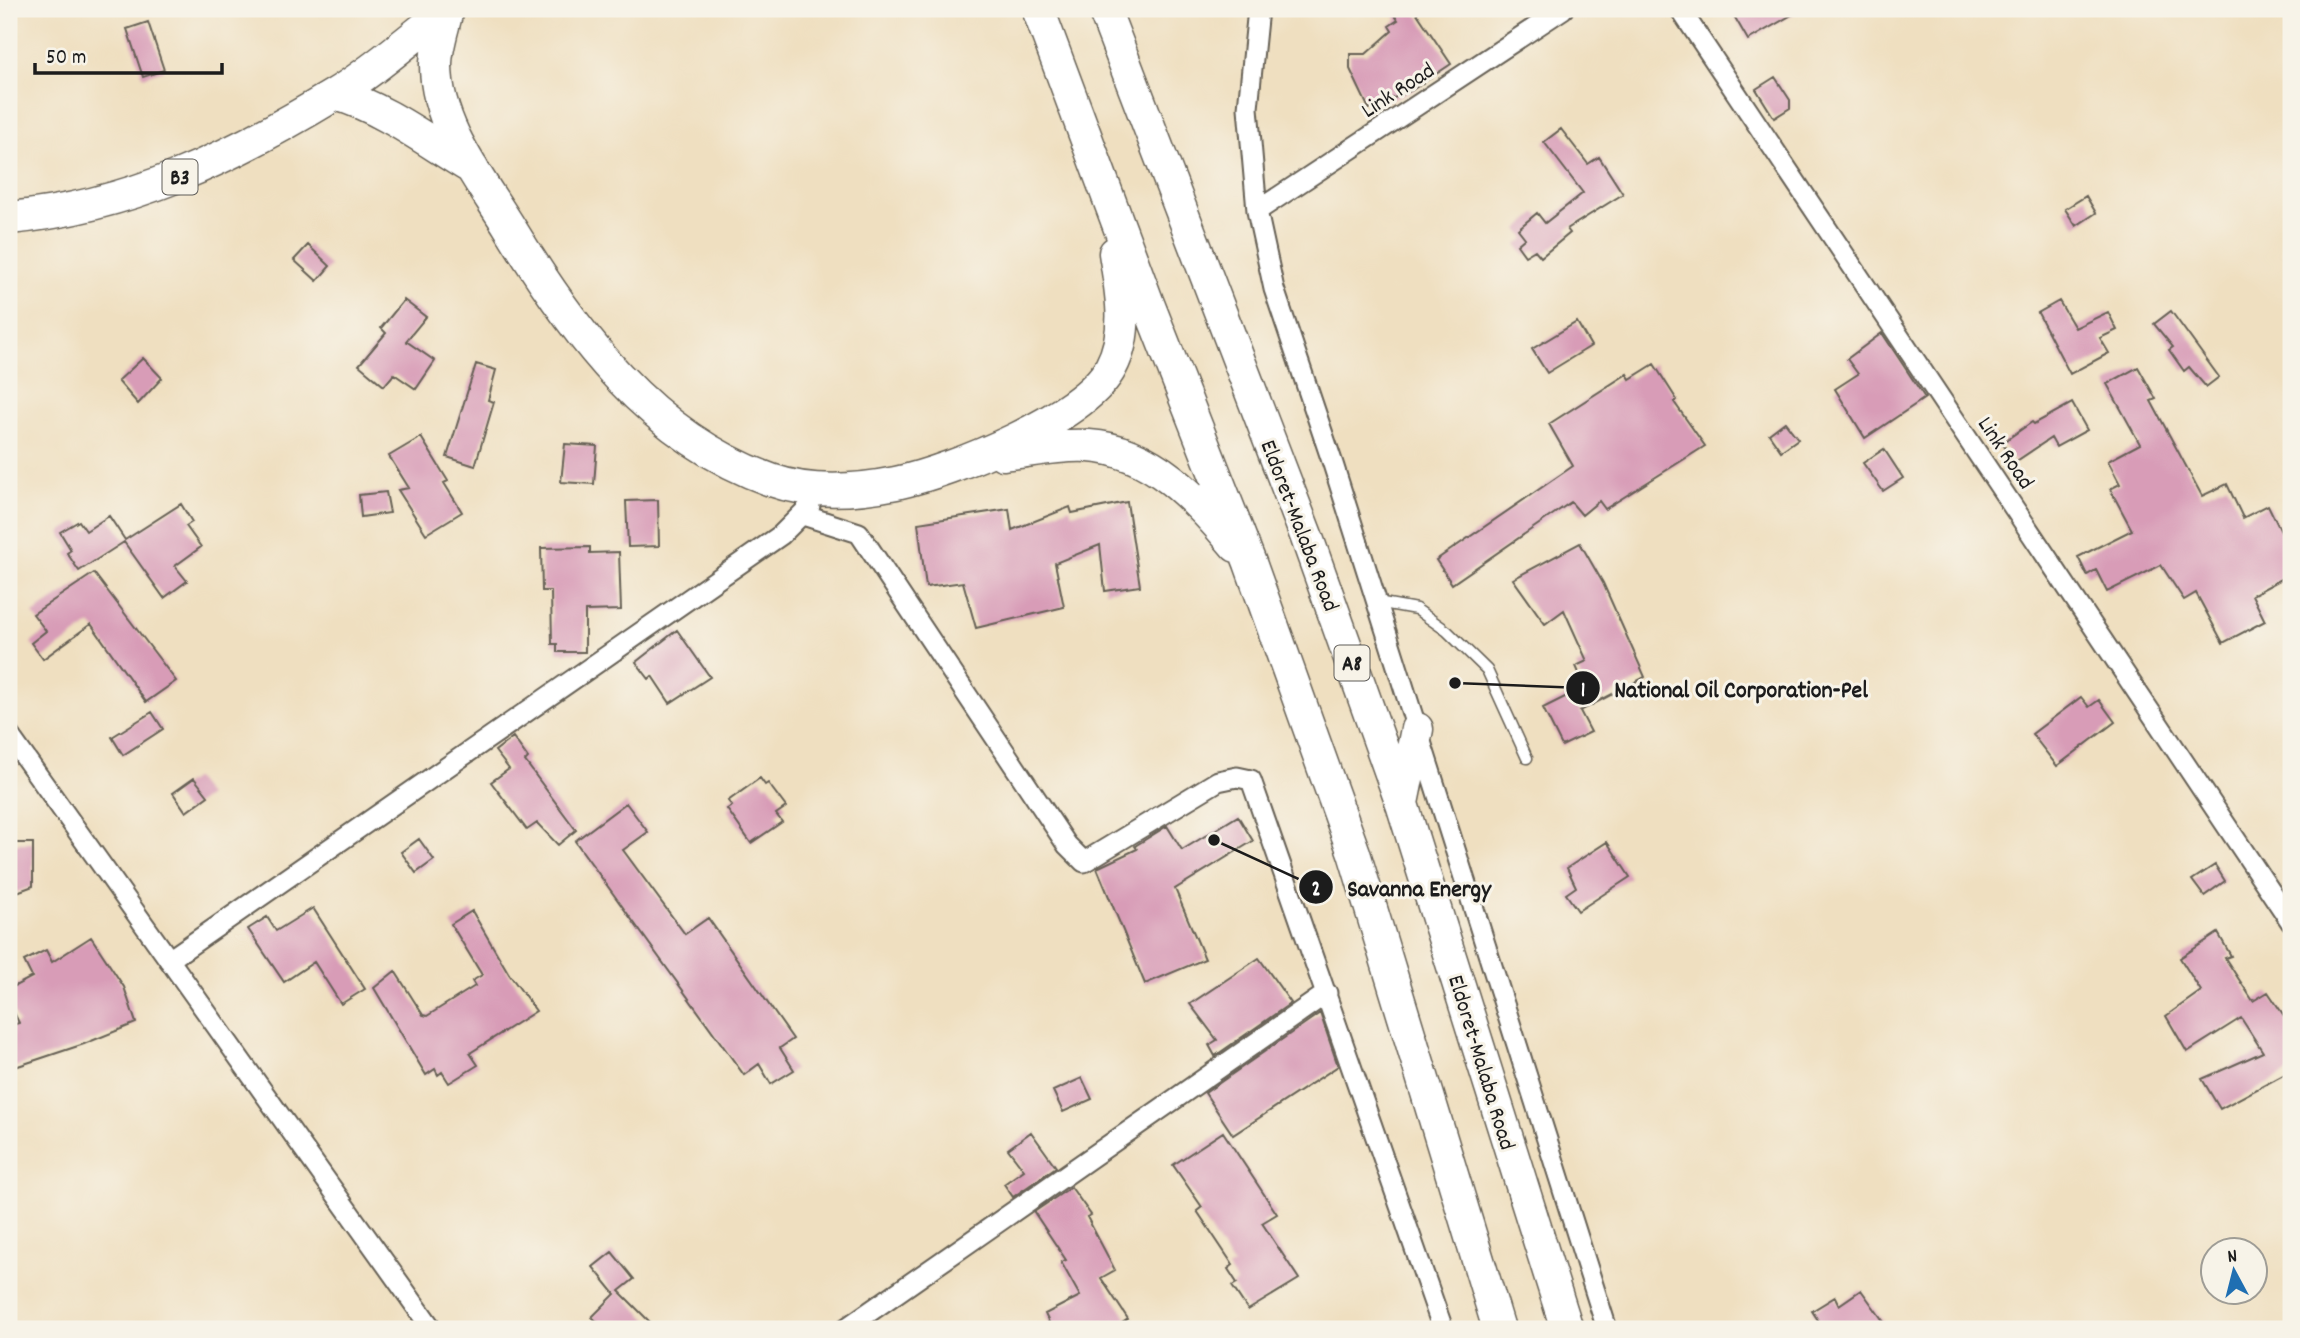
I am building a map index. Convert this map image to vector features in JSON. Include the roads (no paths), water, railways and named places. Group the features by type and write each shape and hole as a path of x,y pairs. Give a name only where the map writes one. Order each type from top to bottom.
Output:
{"highway":[{"path":"1038,9 1152,313 1250,563 1354,853 1499,1329"},
{"name":"Eldoret-Malaba Road","path":"1104,9 1307,538 1402,803 1567,1329"},
{"path":"448,10 436,61 443,114 473,169 571,322 650,411 742,468 773,481 823,490 897,482 971,457 1052,420 1081,402 1103,380 1111,367 1123,325 1122,291 1098,166"},
{"name":"B3","path":"9,218 105,202 168,183 223,157 336,94 448,10"},
{"path":"336,94 360,102 402,124 473,169"},
{"path":"971,457 1058,446 1116,449 1147,462 1167,476 1213,518 1250,563"},
{"path":"1402,803 1417,729"}],"street":[{"name":"Eldoret-Malaba Road","path":"1258,9 1248,108 1257,211 1274,289 1608,1329"},
{"name":"Link Road","path":"1257,211 1563,9"},
{"name":"Link Road","path":"1680,9 2291,922"},
{"path":"169,960 781,535 803,515 823,490"},
{"path":"803,515 859,533 1067,845 1084,862 1218,781 1237,776 1251,780 1443,1329"},
{"path":"9,735 432,1329"},
{"path":"845,1329 1327,993"}],"lane":[{"path":"1377,603 1416,608 1447,631 1488,670 1527,758"}],"place":[{"name":"National Oil Corporation-Pel","path":"1455,683"},
{"name":"Savanna Energy","path":"1214,840"}]}
